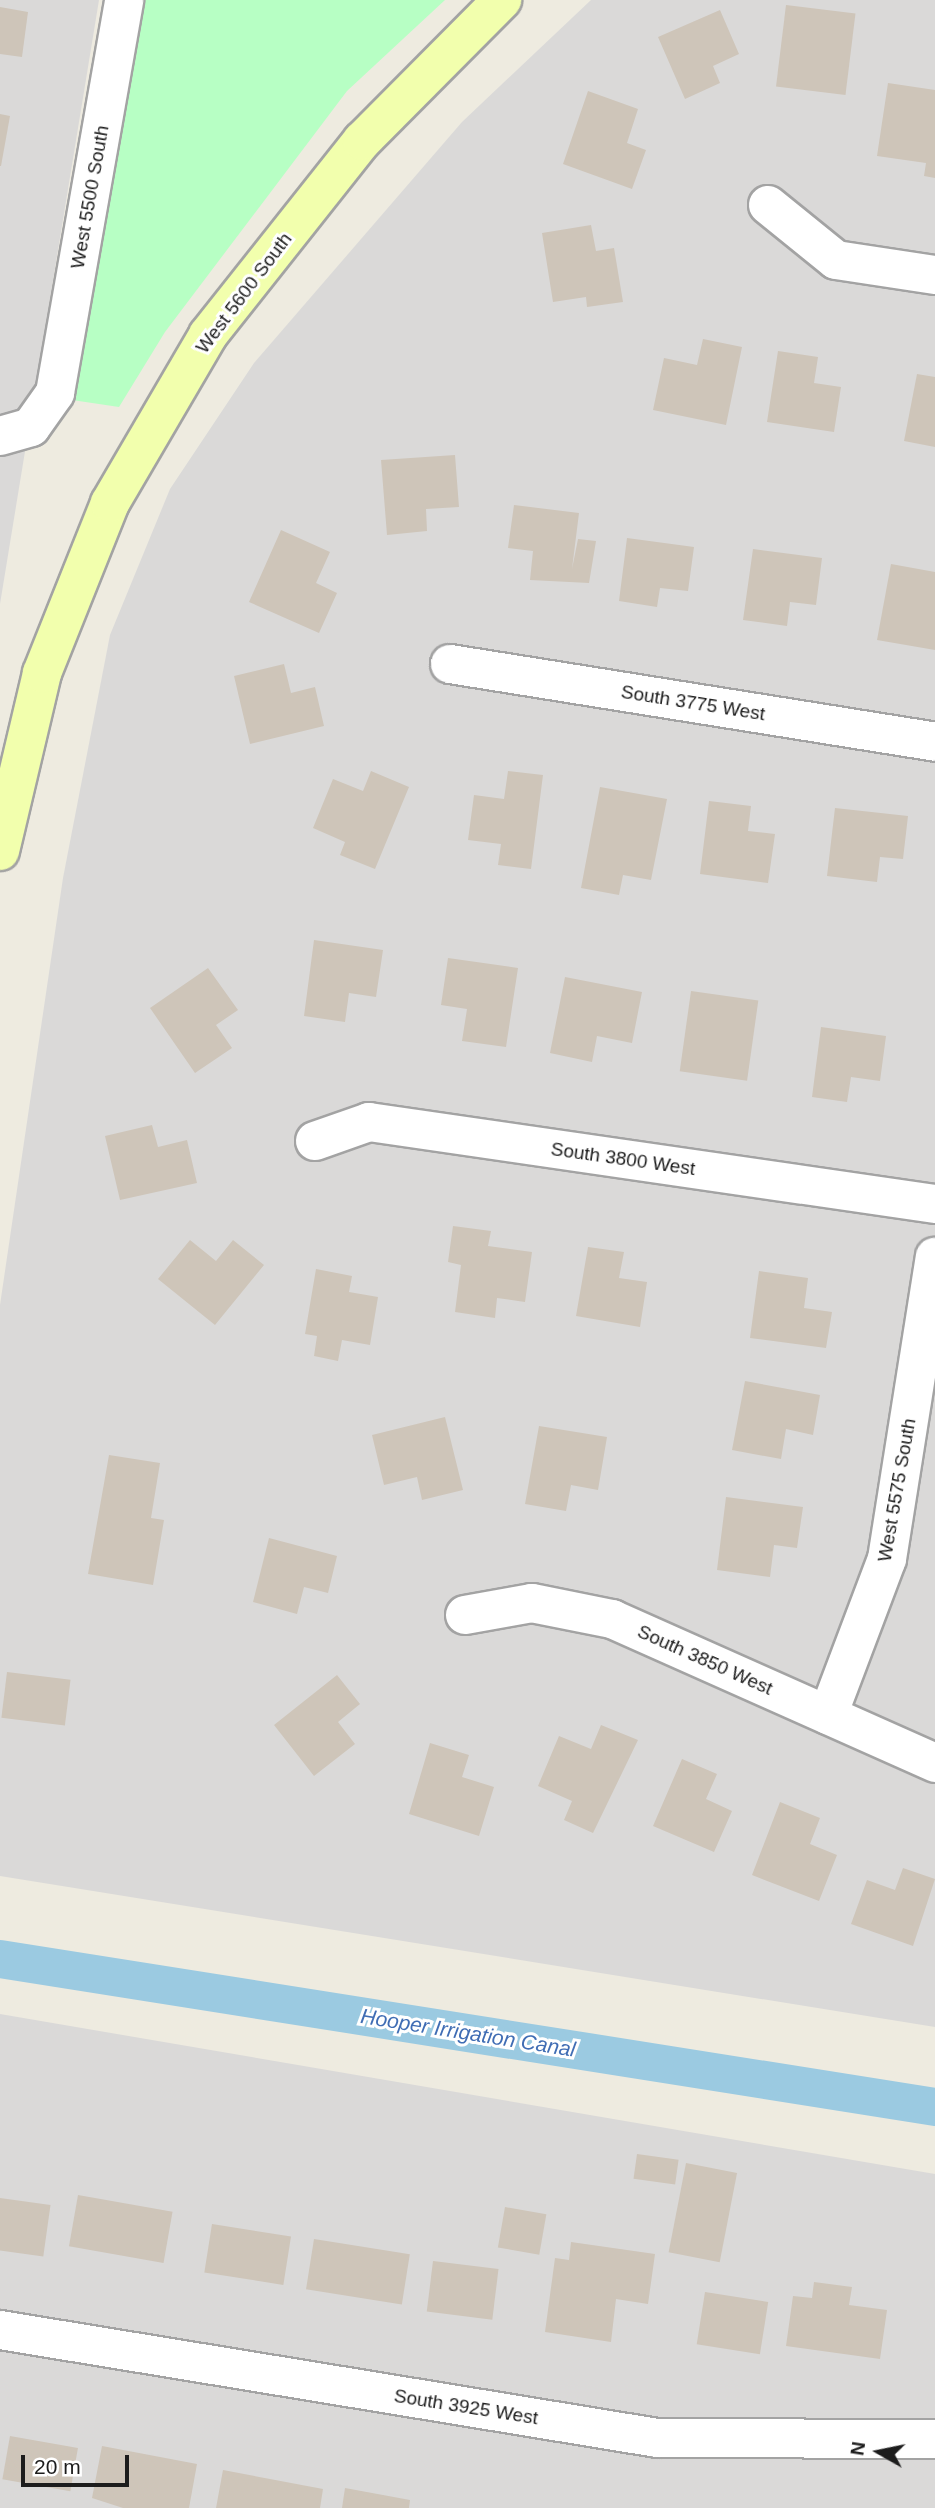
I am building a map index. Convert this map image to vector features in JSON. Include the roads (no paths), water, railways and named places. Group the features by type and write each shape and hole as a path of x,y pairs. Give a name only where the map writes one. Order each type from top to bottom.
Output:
{"main road":[{"name":"West 5600 South","path":"0,851 42,673 110,503 208,335 362,141 502,0"}],"street":[{"name":"West 5500 South","path":"0,436 31,427 55,393 124,0"},
{"path":"768,205 836,260 935,275"},
{"name":"South 3775 West","path":"450,664 935,742"},
{"name":"South 3800 West","path":"314,1141 369,1122 935,1204"},
{"name":"West 5575 South","path":"828,1715 887,1559 935,1257"},
{"name":"South 3850 West","path":"466,1615 532,1603 612,1619 935,1763"},
{"name":"South 3925 West","path":"0,2330 657,2438 935,2439"}],"waterway":[{"name":"Hooper Irrigation Canal","path":"0,1959 935,2107"}]}
